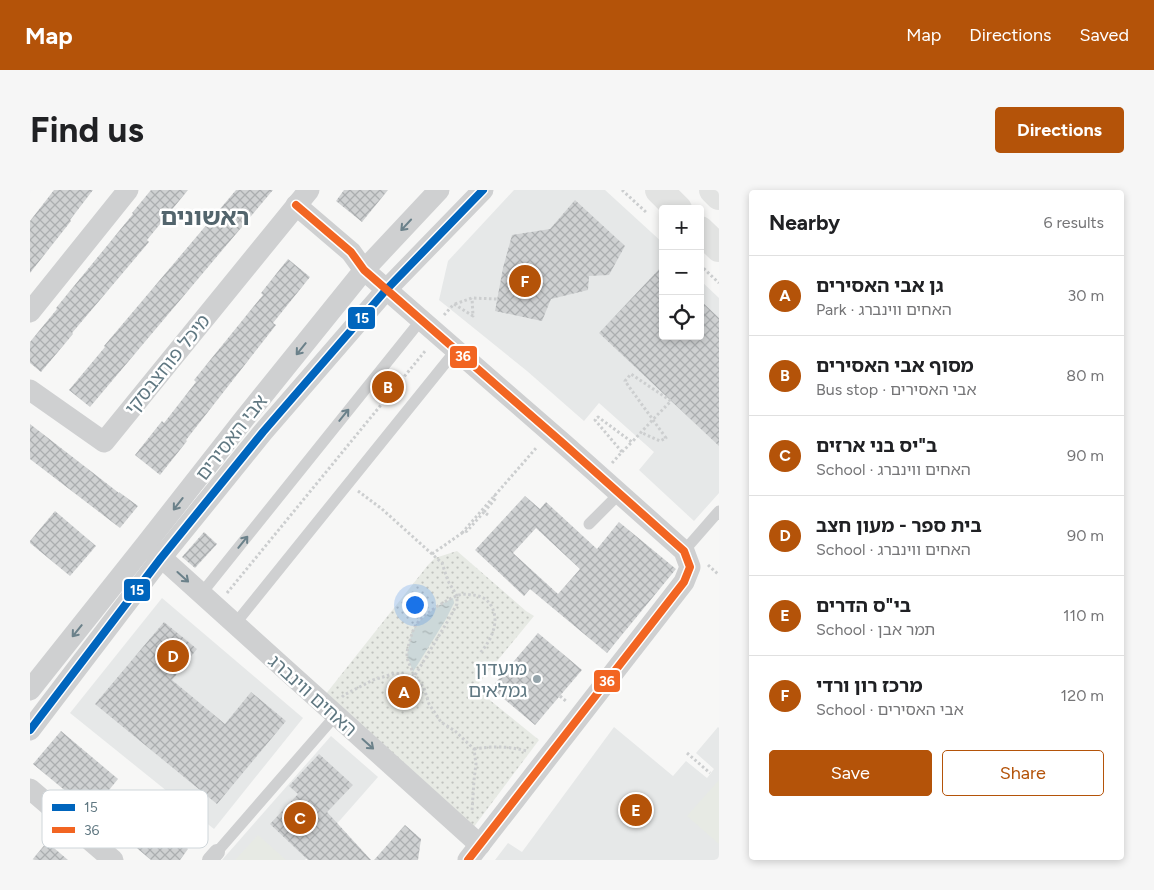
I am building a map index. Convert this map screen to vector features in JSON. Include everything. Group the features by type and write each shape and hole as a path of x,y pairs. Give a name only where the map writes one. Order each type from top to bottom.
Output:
{"main road":[{"path":"659,190 674,205"},
{"path":"713,190 719,196"},
{"path":"704,234 719,248"}],"street":[{"path":"30,312 128,190"},
{"name":"אבי האסירים","path":"30,730 244,419 364,270 439,190"},
{"name":"אבי האסירים","path":"30,690 263,432 386,290 483,190"},
{"name":"מיכל פוחצבסקי","path":"30,390 104,442 297,204 347,265 364,270 684,551"},
{"name":"האחים ווינברג","path":"154,551 333,713 474,853"},
{"path":"474,853 684,582 690,566 684,551"},
{"path":"30,789 42,799"},
{"path":"99,848 113,860"}],"lane":[{"path":"209,601 421,320"},
{"path":"235,624 456,350"},
{"path":"588,524 619,494"},
{"path":"684,551 719,511"},
{"path":"213,856 333,713"}],"path":[{"path":"622,190 650,216"},
{"path":"704,268 719,283"},
{"path":"454,304 473,316 472,298"},
{"path":"449,309 454,304 472,298 497,299"},
{"path":"209,601 438,334"},
{"path":"600,476 640,432 654,419 671,401 631,374 625,381 654,419 666,438 660,441 640,432"},
{"path":"622,452 595,420 598,417 632,442"},
{"path":"462,533 550,432"},
{"path":"348,483 382,509 442,563 448,581 457,596 457,604 449,620 414,677"},
{"path":"432,554 467,531 486,513 496,498 494,495"},
{"path":"414,677 407,655 416,624 436,607 462,594 483,597 489,602 493,610 495,617 493,633 486,647 480,653"},
{"path":"333,713 344,695 373,680 396,673 414,677 419,681 424,688 428,704 441,722 456,731 474,749 476,764 472,808 474,853"},
{"path":"474,749 492,746 515,748 547,759"},
{"path":"687,753 710,773"}],"shaded area":[{"path":"514,190 605,190 659,239 659,340 704,340 704,284 719,298 719,493 694,521 639,470 654,452 599,403 584,421 527,371 439,300 448,261"},
{"path":"457,551 534,616 475,688 539,740 473,828 325,695 428,565 435,558"},
{"path":"162,598 303,718 214,829 208,824 208,790 166,790 70,713"},
{"path":"614,727 673,776 686,761 707,778 714,769 696,753 719,728 719,860 495,860 508,843 522,852"},
{"path":"331,736 378,777 305,860 222,860"},
{"path":"719,780 719,844 687,816"},
{"path":"258,835 286,860 235,860"}],"water":[{"path":"453,598 454,603 446,619 413,672 407,655 411,635 416,624 436,607"}],"building":[{"path":"54,190 93,190 30,273 30,221"},
{"path":"151,190 188,190 147,240 149,242 41,372 30,363 30,342"},
{"path":"236,190 273,190 90,407 69,390"},
{"path":"344,190 388,190 362,222 336,201"},
{"path":"575,200 625,246 609,275 589,276 588,290 551,299 542,321 495,311 503,268 512,235 550,229"},
{"path":"288,259 310,277 273,323 276,325 160,475 135,455 162,421 164,423 196,382 194,380 263,295 261,293"},
{"path":"659,269 659,340 704,340 704,304 719,318 719,446 599,333"},
{"path":"30,424 138,506 120,528 30,459"},
{"path":"525,496 540,509 546,502 597,549 619,522 676,569 607,653 530,589 524,596 475,550","holes":["536,528 580,569 558,594 513,553"]},
{"path":"55,511 96,546 70,576 30,543"},
{"path":"204,532 217,544 195,568 182,557"},
{"path":"164,622 197,649 172,680 225,724 251,692 286,721 217,804 208,797 208,790 200,790 95,704"},
{"name":"מועדון גמלאים","path":"538,633 582,670 535,725 491,688"},
{"path":"61,731 118,779 109,790 64,790 33,764"},
{"path":"319,754 353,785 327,812 371,860 308,860 270,824 298,794 289,786"},
{"path":"405,825 421,839 418,860 374,860"},
{"path":"42,848 54,848 68,860 32,860"},
{"path":"137,848 188,849 180,860 151,860"}],"transit line":[{"name":"15","path":"30,730 161,558 263,432 386,290 483,190"},
{"name":"36","path":"296,205 351,252 364,270 684,551 690,567 684,582 468,860"}],"place":[{"name":"מרכז רון ורדי","path":"525,281"},
{"name":"מסוף אבי האסירים","path":"388,387"},
{"name":"בית ספר - מעון חצב","path":"173,656"},
{"name":"מועדון גמלאים","path":"537,679"},
{"name":"גן אבי האסירים","path":"404,692"},
{"name":"בי\"ס הדרים","path":"636,810"},
{"name":"ב\"יס בני ארזים","path":"300,818"}],"district":[{"name":"ראשונים","path":"205,217"}]}
